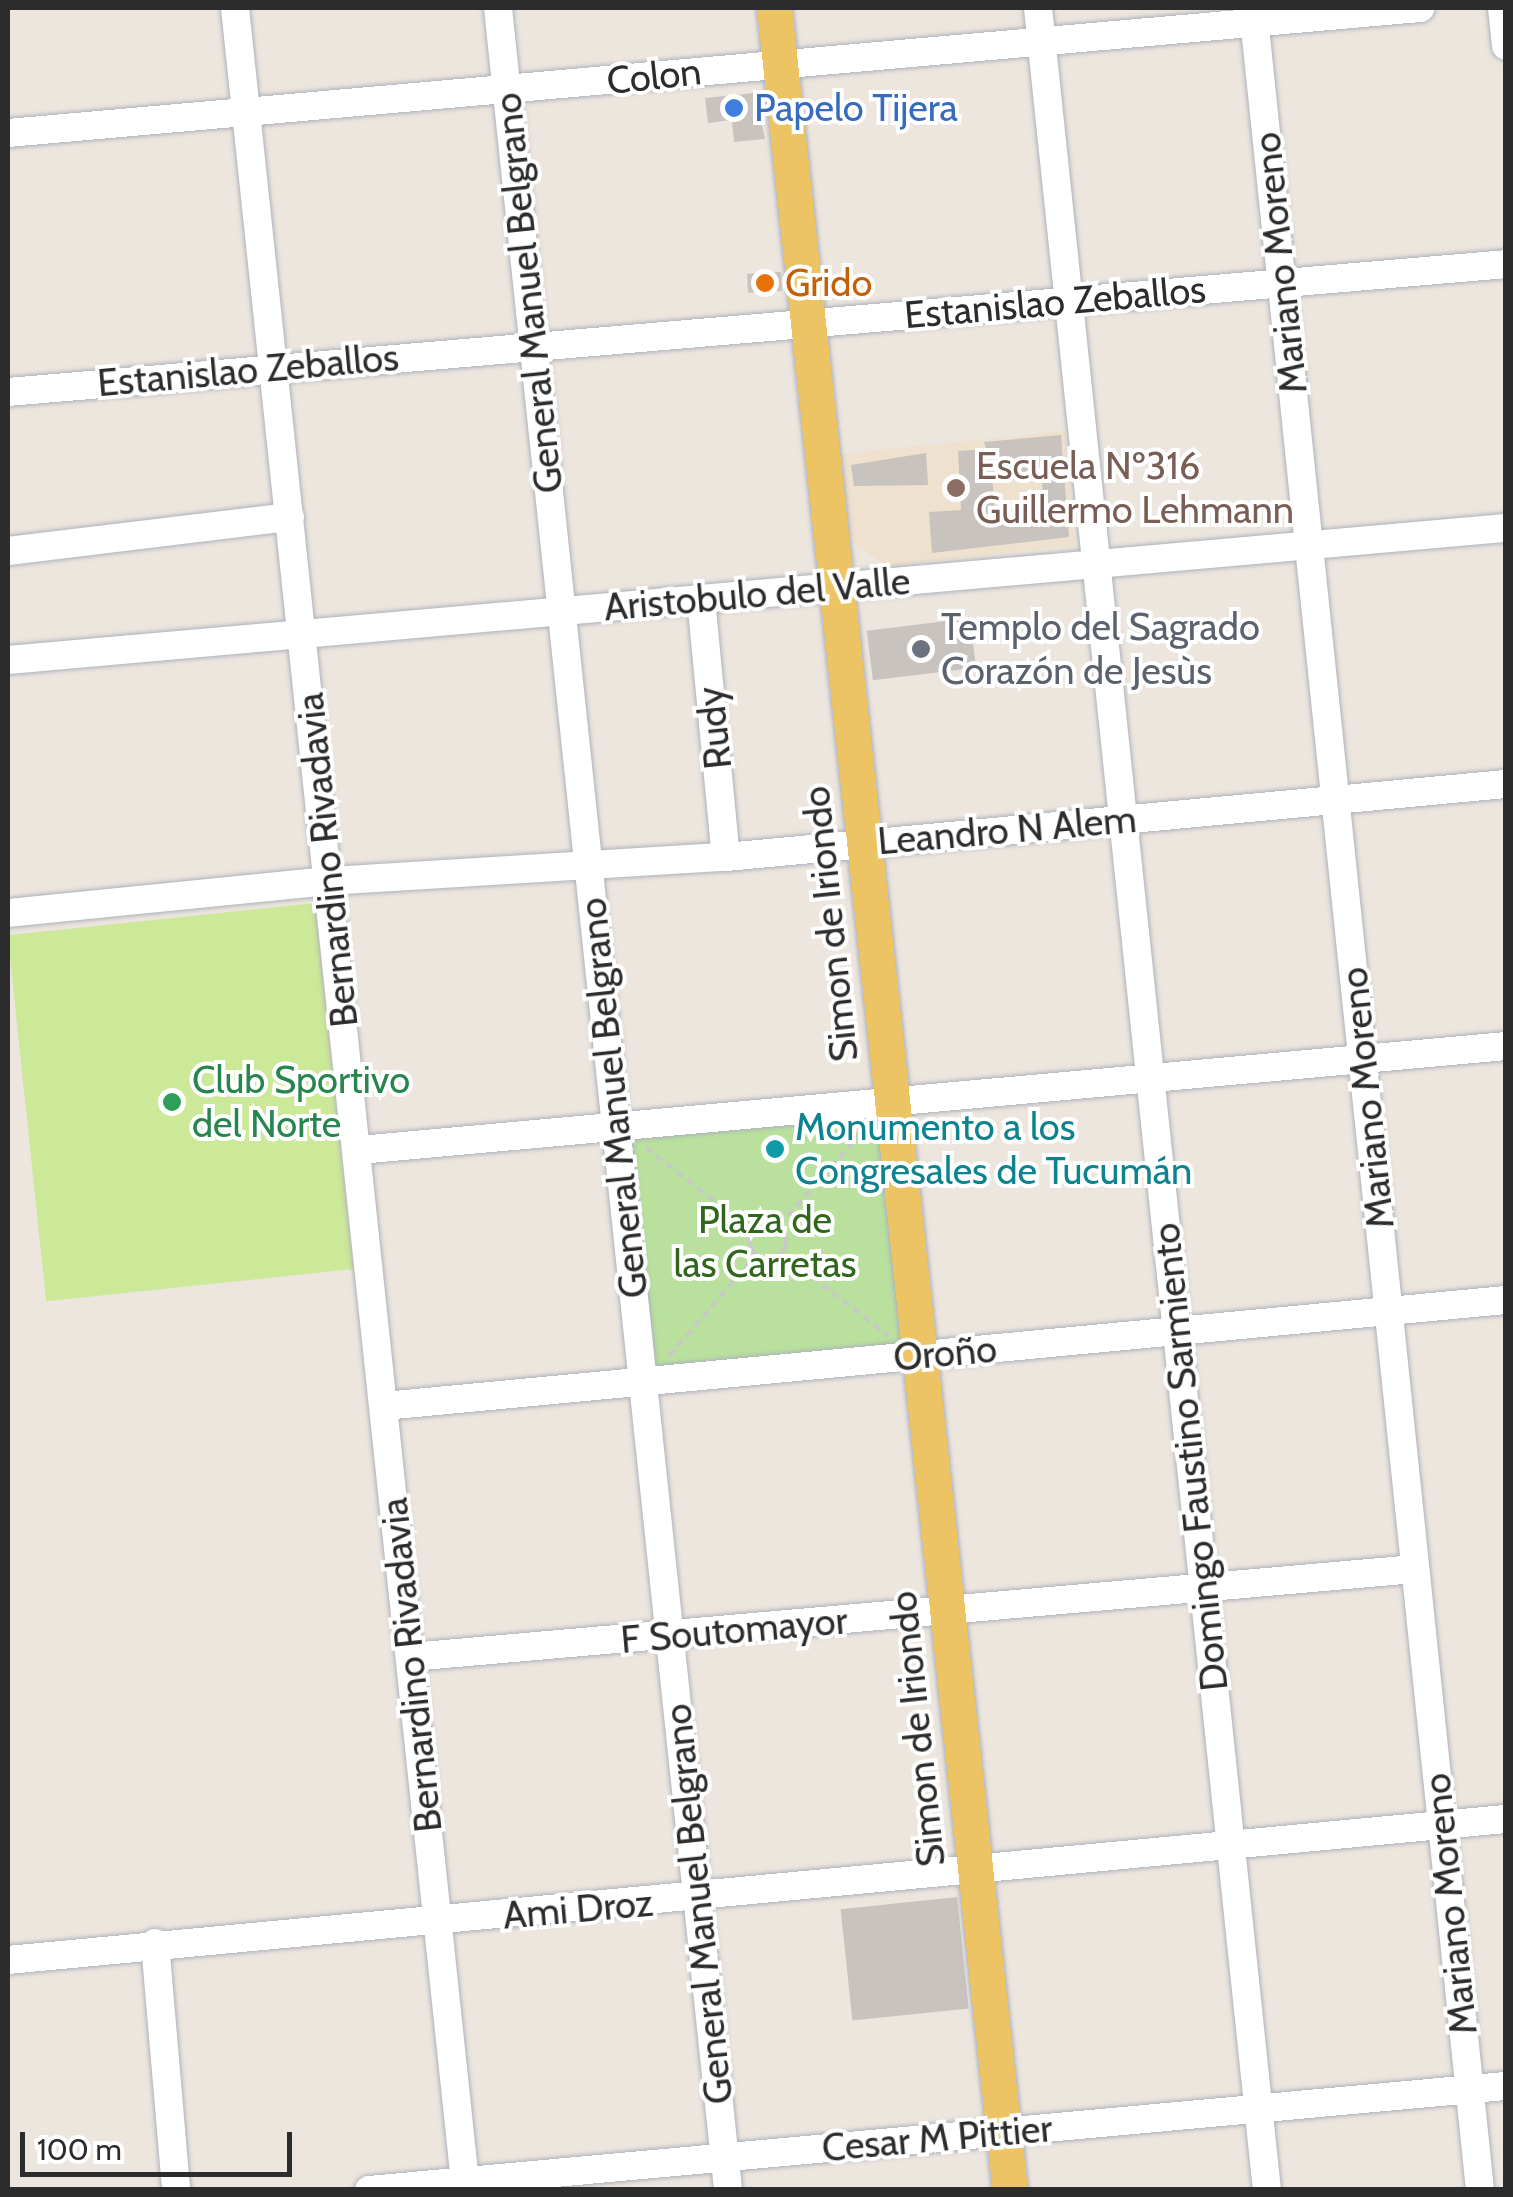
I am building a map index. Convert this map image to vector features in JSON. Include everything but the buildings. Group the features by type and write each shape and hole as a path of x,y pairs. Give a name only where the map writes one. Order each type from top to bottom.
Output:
{"main road":[{"name":"Simon de Iriondo","path":"774,8 838,587 885,1108 922,1355 1010,2190"}],"street":[{"name":"Bernardino Rivadavia","path":"236,8 466,2185"},
{"name":"General Manuel Belgrano","path":"498,8 728,2190"},
{"name":"Domingo Faustino Sarmiento","path":"1038,8 1268,2190"},
{"name":"Colon","path":"8,133 1041,42 1254,15 1420,8"},
{"path":"1502,8 1506,46"},
{"name":"Mariano Moreno","path":"1254,15 1480,2190"},
{"name":"Estanislao Zeballos","path":"8,392 1506,264"},
{"path":"8,551 290,517"},
{"name":"Aristobulo del Valle","path":"8,660 1506,528"},
{"name":"Rudy","path":"702,599 726,856"},
{"name":"Leandro N Alem","path":"8,914 329,882 726,856 1506,784"},
{"path":"359,1150 616,1125 885,1108 1506,1046"},
{"name":"Oroño","path":"384,1406 1506,1300"},
{"name":"F Soutomayor","path":"410,1658 1416,1569"},
{"name":"Ami Droz","path":"8,1960 155,1943 438,1922 1506,1819"},
{"path":"155,1943 176,2190"},
{"name":"Cesar M Pittier","path":"369,2190 466,2185 1506,2086"}],"path":[{"path":"779,1226 885,1108"},
{"path":"642,1144 752,1230"},
{"path":"756,1255 749,1242 752,1230 768,1222 779,1226 786,1242 781,1253"},
{"path":"665,1360 756,1255 781,1253 890,1336"}],"shaded area":[{"name":"Escuela Nº316 Guillermo Lehmann","path":"1065,431 1074,545 887,566 852,542 838,454"}],"green space":[{"name":"Club Sportivo del Norte","path":"315,903 353,1269 46,1301 8,935"},
{"name":"Plaza de las Carretas","path":"891,1103 922,1355 648,1389 617,1137"}],"place":[{"name":"Papelo Tijera","path":"734,108"},
{"name":"Grido","path":"765,283"},
{"name":"Escuela Nº316 Guillermo Lehmann","path":"956,488"},
{"name":"Templo del Sagrado Corazón de Jesùs","path":"921,649"},
{"name":"Club Sportivo del Norte","path":"172,1102"},
{"name":"Monumento a los Congresales de Tucumán","path":"775,1149"}]}
